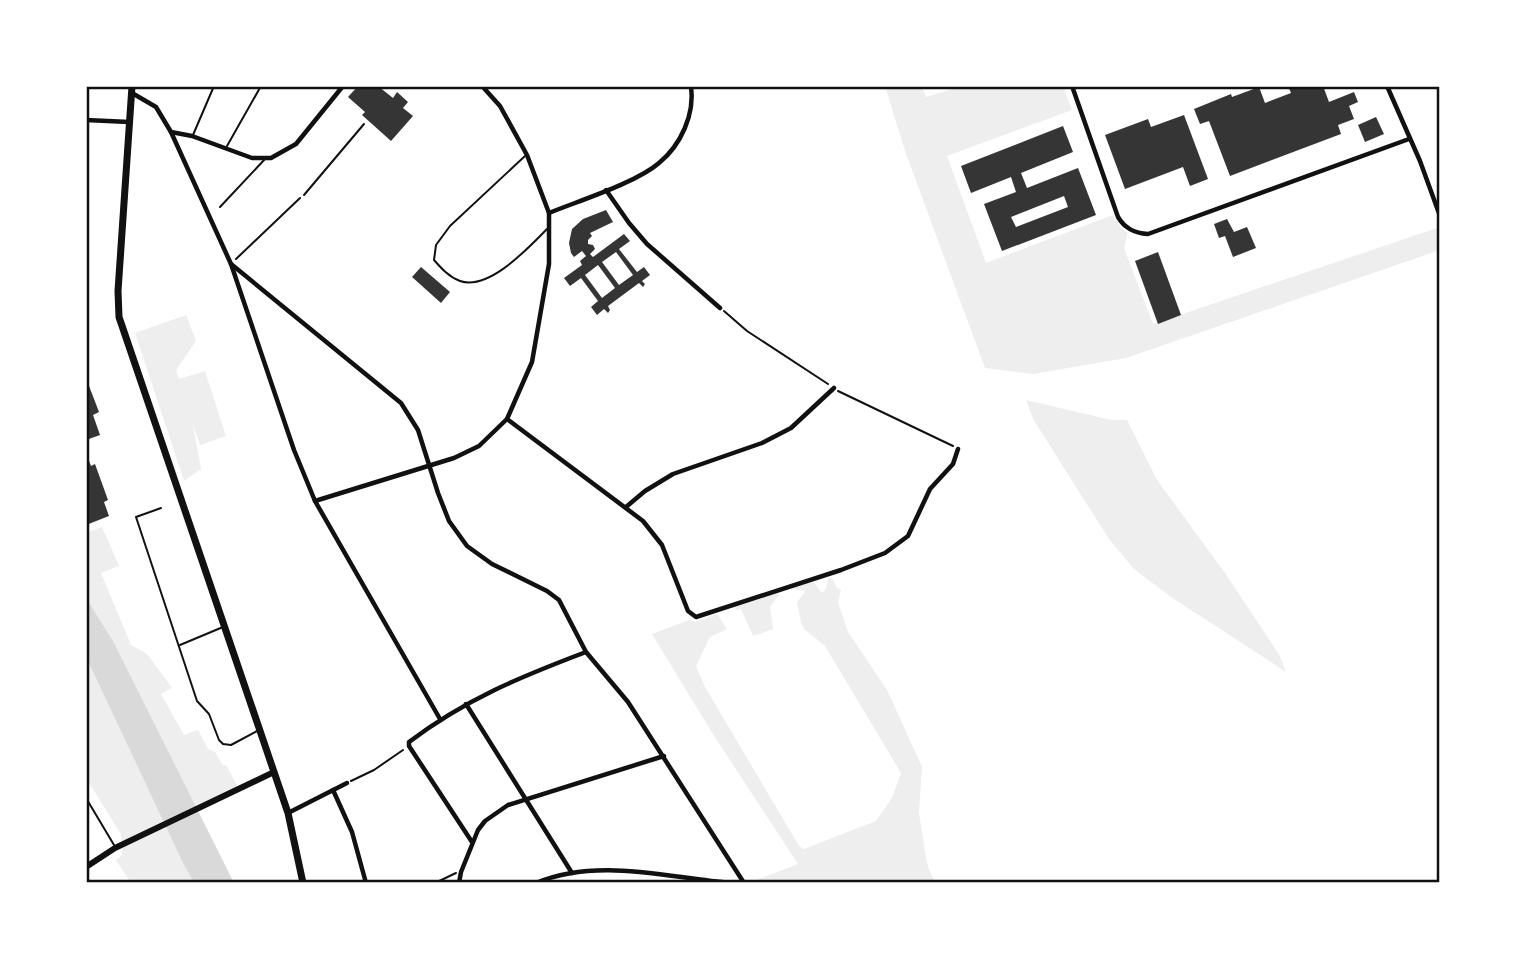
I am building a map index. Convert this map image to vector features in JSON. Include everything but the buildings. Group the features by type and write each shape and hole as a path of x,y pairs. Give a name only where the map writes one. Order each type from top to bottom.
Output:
{"main road":[{"path":"132,89 118,291 119,317 288,813 303,883"},
{"path":"86,867 124,843 274,772"}],"street":[{"path":"171,132 192,136 252,158 266,159 285,152 296,144 343,86"},
{"path":"315,501 429,466 479,446 507,419 532,362 549,264 549,213 527,155 500,106 482,86"},
{"path":"549,213 606,190 658,164 677,142 691,113 691,86"},
{"path":"1072,86 1118,218 1122,224 1138,233 1148,234 1409,139"},
{"path":"1387,86 1420,161 1440,216"},
{"path":"132,89 156,107 171,132 231,264 294,450 315,501 440,719"},
{"path":"86,120 130,121"},
{"path":"606,190 647,244 720,308"},
{"path":"231,264 401,403 418,430 449,521 467,546 492,564 547,591 559,600 586,652 628,702 744,883"},
{"path":"626,507 645,491 673,474 762,443 791,428 834,388"},
{"path":"507,419 643,521 662,545 688,611 696,617 885,553 908,536 930,489 953,464 958,449"},
{"path":"472,842 409,746 409,742 440,719 516,678 586,652"},
{"path":"466,704 572,873"},
{"path":"459,883 478,830 485,821 508,805 664,756"},
{"path":"288,813 347,783"},
{"path":"333,790 352,832 366,883"},
{"path":"536,883 572,873 600,870 732,883"}],"lane":[{"path":"192,136 214,86"},
{"path":"225,150 261,86"},
{"path":"304,195 364,124"},
{"path":"527,155 450,226 436,245 434,260 445,273 461,282 481,282 513,261 550,226"},
{"path":"220,207 266,159"},
{"path":"161,508 136,517 197,701 209,713 223,744 231,745 260,730"},
{"path":"179,645 224,626"},
{"path":"86,798 115,848"}],"path":[{"path":"231,264 304,195"},
{"path":"347,783 374,770 409,746"},
{"path":"435,883 453,873 461,872"},
{"path":"397,883 407,883"}],"shaded area":[{"path":"885,86 922,86 926,97 962,86 1063,86 1072,110 947,156 986,263 1113,215 1121,228 1128,233 1124,248 1153,324 1440,227 1440,250 1126,358 1033,374 985,368 905,151"},
{"path":"186,315 196,341 176,370 179,379 205,371 226,436 200,445 193,425 201,469 184,481 135,333"},
{"path":"1026,400 1111,420 1127,420 1157,480 1225,573 1280,656 1286,672 1171,597 1134,569 1109,539 1033,419"},
{"path":"102,527 119,566 101,573 131,645 147,654 172,688 161,694 184,735 198,730 208,749 215,752 223,766 226,765 239,789 196,809 113,641 86,598 86,533"},
{"path":"828,578 832,578 841,590 838,602 848,632 887,690 922,767 919,813 926,858 936,883 748,883 798,864 711,731 652,634 689,620 695,622 717,614 727,629 710,637 696,666 705,687 799,846 804,849 876,821 892,798 901,773 825,646 804,629 801,622 797,602 806,591 793,589 794,587 803,583 814,583 822,593 826,589"},
{"path":"777,592 779,595 770,607 773,629 753,636 741,609 736,610 733,606"},
{"path":"86,598 113,641 234,883 194,883 182,861 86,657"},
{"path":"86,657 194,883 131,883 116,860 122,855 121,834 86,778"}],"railway":[{"path":"86,876 90,883"}]}
